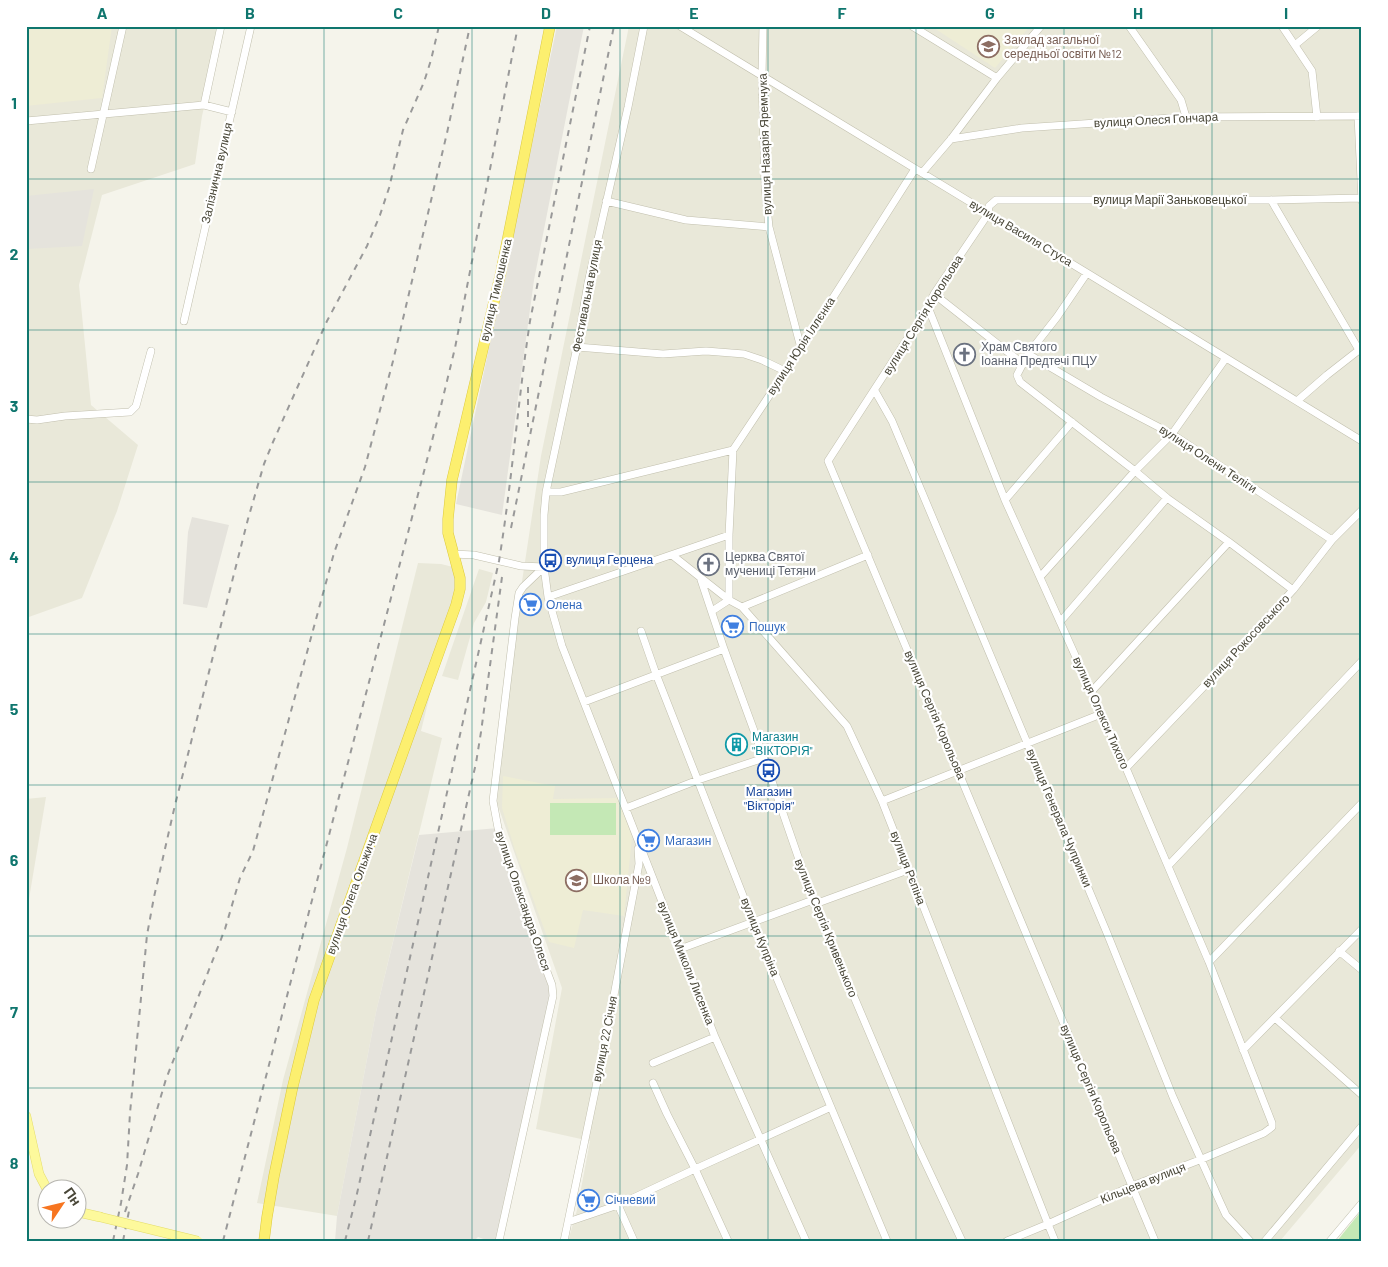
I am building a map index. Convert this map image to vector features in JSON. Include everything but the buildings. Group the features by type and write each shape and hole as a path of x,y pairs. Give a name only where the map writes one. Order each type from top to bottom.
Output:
{"highway":[{"name":"вулиця Тимошенка","path":"453,554 448,533 452,480 501,272 550,26"},
{"name":"вулиця Олега Ольжича","path":"264,1241 266,1217 276,1167 314,1000 456,605 460,589 460,578 453,554"}],"main road":[{"path":"26,1116 41,1180"},
{"path":"88,1214 198,1241"}],"street":[{"path":"91,168 123,26"},
{"path":"204,105 221,26"},
{"name":"Залізнична вулиця","path":"184,321 251,26"},
{"name":"Фестивальна вулиця","path":"544,567 546,492 577,347 588,284 628,107 644,26"},
{"name":"вулиця Василя Стуса","path":"680,26 1362,441"},
{"name":"вулиця Назарія Яремчука","path":"762,26 765,186 769,227 801,348"},
{"path":"912,26 997,78"},
{"name":"вулиця Юрія Іллєнка","path":"733,450 919,171 951,139 997,78 1041,26"},
{"path":"1129,26 1181,100 1186,117"},
{"path":"1282,26 1312,71 1317,117"},
{"path":"1295,45 1318,26"},
{"path":"26,121 204,105 232,112"},
{"path":"1360,116 1361,199"},
{"name":"вулиця Олеся Гончара","path":"951,139 1022,128 1186,117 1360,116"},
{"name":"вулиця Марії Заньковецької","path":"988,214 989,206 996,200 1361,199"},
{"path":"1271,200 1361,349 1327,374 1297,401"},
{"path":"606,201 686,220 769,227"},
{"name":"вулиця Сергія Корольова","path":"988,214 934,294 928,307 875,391 828,461 1155,1241"},
{"path":"1087,273 1057,317 1028,354 1018,375 1020,382 1167,498 1293,590"},
{"path":"934,294 1023,364"},
{"name":"вулиця Олекси Тихого","path":"928,307 1005,500 1126,768 1209,962 1271,1120"},
{"path":"577,347 663,354 706,351 744,354 785,371"},
{"path":"26,419 37,420 65,416 130,412 136,406 151,351"},
{"name":"вулиця Олени Теліги","path":"1028,354 1101,397 1172,434 1332,540"},
{"path":"1040,577 1135,471 1172,434 1226,358"},
{"name":"вулиця Генерала Чупринки","path":"875,391 892,421 1107,932 1174,1097 1226,1215 1250,1241"},
{"path":"1005,500 1072,422"},
{"path":"546,492 561,492 733,450 729,535 729,600 712,611"},
{"path":"1060,622 1167,498"},
{"name":"вулиця Рокосовського","path":"1126,768 1293,590 1332,540 1362,510"},
{"path":"548,597 729,535"},
{"path":"1091,692 1229,542"},
{"path":"453,554 474,555 521,566 544,567"},
{"name":"вулиця Рєпіна","path":"672,555 729,600 742,607 847,726 882,801 1055,1241"},
{"path":"742,607 868,555"},
{"name":"вулиця Миколи Лисенка","path":"544,567 548,597 562,646 715,1037 806,1241"},
{"name":"вулиця Олександра Олеся","path":"499,1241 553,996 552,985 526,916 498,828 493,801 519,594 523,587 544,567"},
{"name":"вулиця Сергія Кривенького","path":"701,579 814,902 916,1143 962,1241"},
{"name":"вулиця Купріна","path":"641,631 753,921 887,1241"},
{"path":"584,702 724,649"},
{"path":"1168,866 1362,662"},
{"path":"882,801 1101,714"},
{"path":"626,808 698,780 764,758"},
{"path":"1209,962 1362,802"},
{"name":"вулиця 22 Січня","path":"564,1241 603,1053 639,864 636,836"},
{"path":"680,949 753,921 908,870"},
{"path":"1243,1050 1362,929"},
{"path":"1339,951 1362,970"},
{"path":"1275,1018 1362,1095"},
{"path":"653,1063 715,1037"},
{"path":"653,1083 728,1241"},
{"path":"568,1222 618,1205 831,1107"},
{"name":"Кільцева вулиця","path":"1007,1241 1132,1186 1264,1133 1272,1127 1271,1120"},
{"path":"1265,1241 1362,1126"},
{"path":"1330,1241 1362,1203"},
{"path":"618,1205 634,1241"}],"shaded area":[{"path":"26,26 223,26 202,116 195,164 102,195 79,285 91,405 138,445 117,511 82,598 26,618"},
{"path":"26,26 112,26 102,98 26,106"},
{"path":"557,26 584,26 534,280 502,515 456,504"},
{"path":"629,26 1362,26 1362,1144 1280,1241 568,1241 577,1210 590,1141 536,1129 562,988 497,803 518,608 541,456"},
{"name":"Заклад загальної середньої освіти №12","path":"931,26 1030,26 995,68"},
{"path":"94,189 82,246 26,249 26,196"},
{"path":"192,517 229,525 207,608 183,604 188,532"},
{"path":"418,563 441,564 453,567 457,584 421,731 442,738 376,1012 337,1216 257,1203 283,1080 347,848"},
{"path":"479,569 493,573 486,602 474,623 458,680 442,676"},
{"name":"Школа №9","path":"503,776 555,786 553,799 618,798 632,837 624,916 583,910 574,948 549,942 515,850 502,808"},
{"path":"46,797 26,917 26,799"},
{"path":"498,828 552,985 499,1241 489,1241 478,1237 474,1241 335,1241 337,1216 376,1012 419,835"}],"green space":[{"path":"550,803 616,803 616,835 550,835"},
{"path":"1362,1210 1362,1241 1337,1241"}],"railway":[{"path":"113,1241 127,1165 130,1113 147,935 154,897 175,805 248,519 264,464 273,442 327,321 367,246 380,215 389,188 403,130 424,82 439,26"},
{"path":"125,1212 166,1079 225,929 240,878 253,851 334,553 365,467 393,361 447,133 470,26"},
{"path":"223,1241 439,414 455,348 518,26"},
{"path":"345,1241 499,561 530,321 590,26"},
{"path":"511,528 614,26"},
{"path":"528,387 528,427"},
{"path":"368,1241 476,763 502,577"},
{"path":"123,1241 130,1206"}],"place":[{"name":"Заклад загальної середньої освіти №12","path":"988,47"},
{"name":"Храм Святого Іоанна Предтечі ПЦУ","path":"965,354"},
{"name":"вулиця Герцена","path":"550,560"},
{"name":"Церква Святої мучениці Тетяни","path":"709,564"},
{"name":"Олена","path":"530,605"},
{"name":"Пошук","path":"733,627"},
{"name":"Магазин \"ВІКТОРІЯ\"","path":"736,744"},
{"name":"Магазин \"Вікторія\"","path":"769,771"},
{"name":"Магазин","path":"649,841"},
{"name":"Школа №9","path":"577,880"},
{"name":"Січневий","path":"589,1200"}]}
